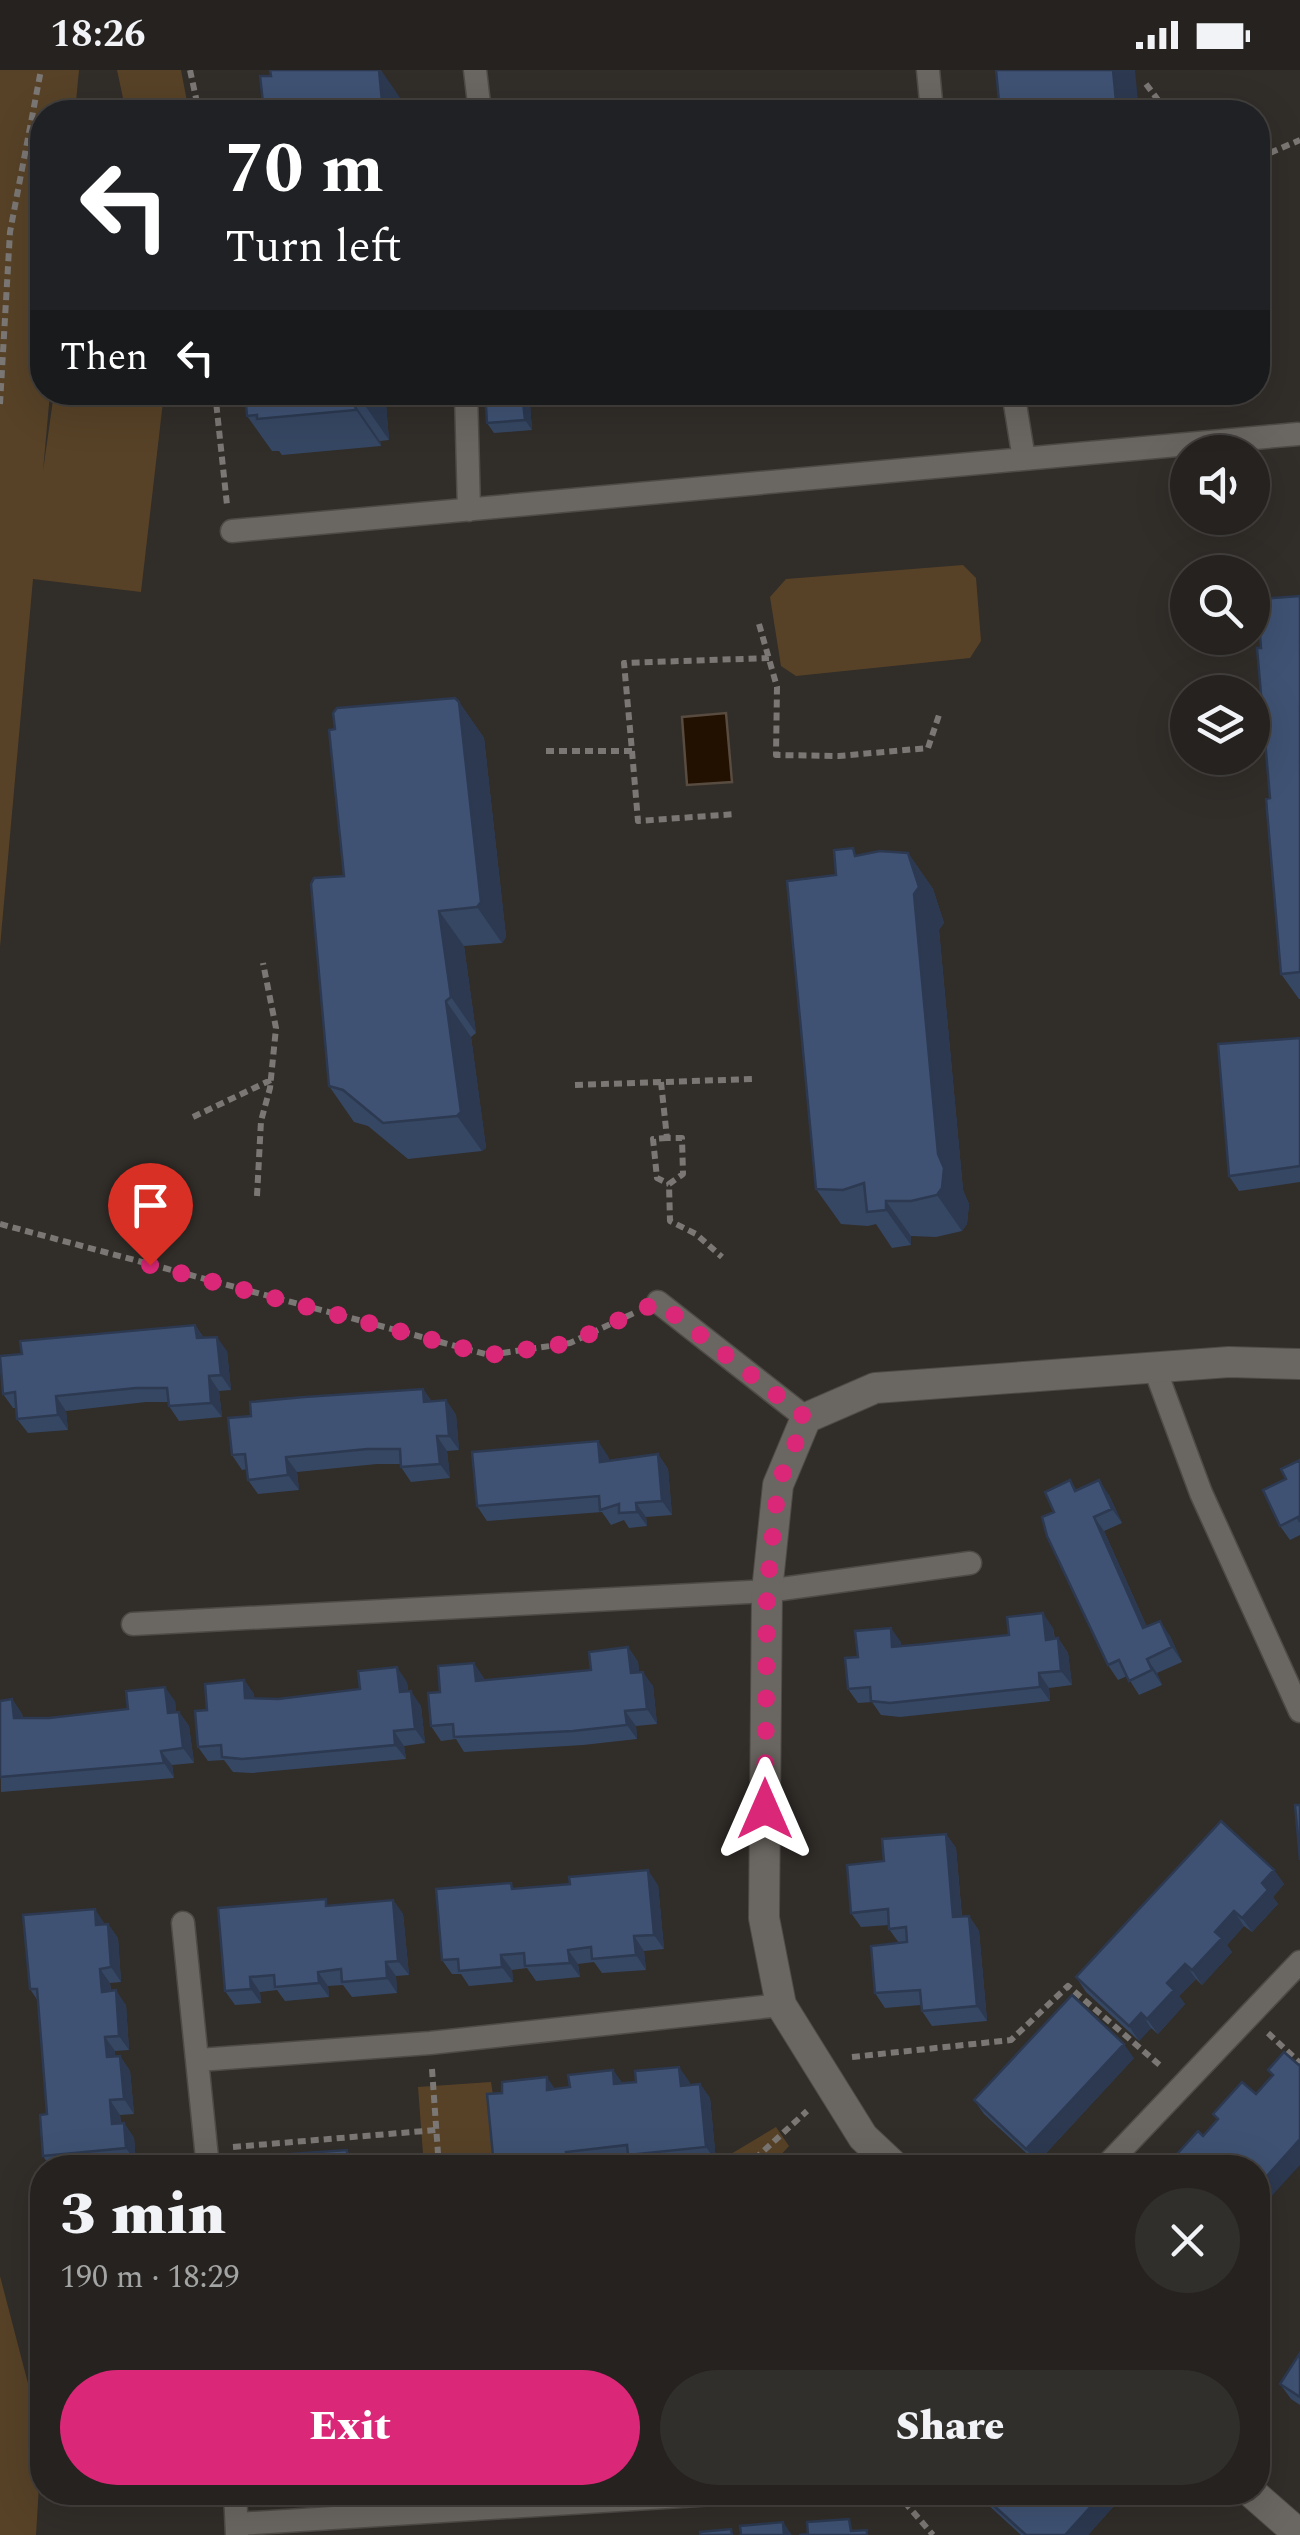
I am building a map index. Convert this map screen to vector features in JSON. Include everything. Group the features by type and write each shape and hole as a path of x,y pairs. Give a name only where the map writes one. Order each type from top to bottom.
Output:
{"street":[{"path":"882,2155 863,2137 831,2090 781,2005 764,1918 767,1591 778,1485 806,1418 875,1388 1228,1362 1300,1364"},
{"path":"1265,2505 1300,2535"}],"lane":[{"path":"475,70 479,100"},
{"path":"928,70 931,100"},
{"path":"466,405 468,510"},
{"path":"1015,405 1024,458"},
{"path":"232,531 1298,434"},
{"path":"658,1302 806,1418"},
{"path":"1155,1369 1200,1493 1300,1711"},
{"path":"133,1624 767,1591 970,1563"},
{"path":"183,1922 207,2155"},
{"path":"1116,2155 1300,1962"},
{"path":"199,2060 430,2044 781,2005"},
{"path":"236,2505 238,2530 572,2505"}],"path":[{"path":"34,100 40,70"},
{"path":"190,70 197,100"},
{"path":"1146,84 1158,100"},
{"path":"0,404 10,232 30,124"},
{"path":"1270,153 1300,140"},
{"path":"216,405 222,479 232,531"},
{"path":"759,624 777,686 776,755 839,756 928,748 938,715"},
{"path":"736,814 638,822 624,663 769,658"},
{"path":"546,750 632,751"},
{"path":"257,1196 261,1121 276,1028 263,963"},
{"path":"575,1085 753,1079"},
{"path":"192,1117 270,1080"},
{"path":"662,1082 667,1138"},
{"path":"682,1138 683,1174 669,1184 657,1178 653,1140 682,1138"},
{"path":"669,1184 670,1221 696,1234 722,1258"},
{"path":"0,1224 489,1355 570,1343 658,1302"},
{"path":"813,2062 1011,2040 1068,1986 1182,2084"},
{"path":"1249,2014 1300,2064"},
{"path":"430,2044 437,2155"},
{"path":"759,2155 831,2090"},
{"path":"232,2155 436,2130"},
{"path":"907,2505 933,2535"}],"shaded area":[{"path":"0,70 79,70 76,100 30,100 30,405 49,405 43,471 52,405 163,405 141,592 33,579 0,947"},
{"path":"117,70 181,70 187,100 123,100"},
{"path":"963,565 976,578 981,641 970,658 796,676 781,666 770,597 786,579"},
{"path":"726,713 732,782 687,785 682,717"},
{"path":"491,2082 502,2155 423,2155 418,2087"},
{"path":"776,2127 789,2146 781,2155 729,2155"},
{"path":"0,2276 30,2391 30,2505 38,2505 36,2535 0,2535"}],"building":[{"path":"270,70 379,70 382,100 263,100 260,76 271,76"},
{"path":"996,70 1113,70 1116,100 999,100"},
{"path":"246,405 355,405 356,410 257,419 257,415 247,416"},
{"path":"486,405 523,405 525,420 487,423"},
{"path":"1300,596 1300,972 1281,974 1266,799 1270,798 1270,675 1259,675 1258,655 1270,655 1270,598"},
{"path":"455,698 459,702 481,902 477,907 439,911 461,1112 457,1116 383,1123 343,1090 329,1086 311,884 314,878 344,876 329,730 335,729 333,713 337,708"},
{"path":"853,848 855,856 880,851 908,853 919,887 914,894 938,1154 944,1168 942,1188 937,1195 886,1201 886,1210 867,1212 864,1183 843,1190 816,1189 787,881 836,875 834,850"},
{"path":"1300,1038 1300,1166 1229,1176 1218,1044"},
{"path":"195,1325 197,1338 217,1337 221,1375 209,1376 211,1403 169,1406 167,1388 136,1388 56,1396 58,1415 17,1419 15,1392 3,1394 0,1356 22,1354 20,1341"},
{"path":"423,1389 424,1402 446,1400 449,1436 437,1436 440,1464 401,1467 400,1449 367,1449 286,1457 288,1475 248,1480 245,1454 232,1455 228,1418 251,1416 250,1402"},
{"path":"598,1441 600,1462 658,1454 662,1501 636,1503 637,1512 619,1513 619,1504 600,1510 599,1496 477,1506 472,1452"},
{"path":"1300,1460 1300,1522 1298,1517 1280,1526 1263,1490 1286,1479 1281,1469"},
{"path":"1070,1480 1075,1491 1099,1480 1112,1509 1094,1517 1143,1628 1160,1621 1172,1647 1147,1659 1152,1670 1129,1681 1119,1660 1108,1665 1047,1536 1042,1517 1054,1512 1045,1492"},
{"path":"1043,1613 1046,1640 1058,1638 1061,1671 1039,1673 1040,1687 890,1703 871,1701 870,1687 848,1689 845,1658 858,1657 855,1631 891,1628 892,1647 924,1644 1009,1635 1007,1617"},
{"path":"628,1647 631,1673 643,1672 647,1709 625,1711 627,1725 454,1737 453,1724 431,1726 428,1693 440,1692 438,1666 474,1663 476,1681 591,1670 589,1652"},
{"path":"397,1667 400,1692 411,1691 415,1729 394,1731 395,1745 242,1759 222,1757 221,1745 198,1747 195,1711 207,1710 205,1684 244,1680 245,1698 278,1699 360,1689 358,1671"},
{"path":"165,1687 168,1713 179,1712 183,1748 161,1751 164,1763 0,1777 0,1701 12,1699 14,1718 49,1718 128,1709 126,1691"},
{"path":"1295,1805 1300,1805 1300,1860"},
{"path":"1221,1821 1274,1870 1262,1883 1268,1890 1242,1918 1234,1911 1215,1932 1222,1938 1192,1970 1185,1964 1167,1983 1174,1990 1147,2019 1141,2013 1129,2026 1076,1977"},
{"path":"946,1834 953,1917 969,1916 977,2006 922,2011 920,1990 875,1993 871,1946 907,1942 906,1927 889,1929 888,1909 851,1913 847,1865 884,1861 882,1839"},
{"path":"648,1870 654,1935 634,1936 636,1955 592,1959 591,1947 568,1950 570,1963 525,1966 524,1953 501,1955 502,1967 459,1971 458,1959 442,1960 436,1889 511,1883 512,1889 570,1884 569,1877"},
{"path":"326,1899 326,1906 393,1900 398,1961 386,1962 387,1978 342,1982 341,1969 318,1972 319,1983 275,1987 274,1975 250,1977 251,1989 225,1991 218,1908"},
{"path":"95,1909 96,1925 108,1924 111,1967 100,1969 102,1992 116,1990 119,2036 105,2037 107,2057 120,2056 124,2099 110,2100 112,2124 124,2123 126,2148 43,2155 40,2115 47,2114 37,1989 30,1989 23,1915"},
{"path":"1072,1995 1124,2044 1026,2149 974,2100"},
{"path":"1284,2052 1300,2066 1300,2139 1270,2173 1270,2155 1176,2155 1198,2131 1203,2136 1218,2119 1213,2114 1242,2082 1256,2094 1273,2075 1268,2070"},
{"path":"679,2067 681,2086 700,2084 706,2147 628,2155 627,2145 566,2152 566,2155 493,2155 487,2094 502,2093 502,2082 547,2077 547,2090 570,2087 568,2075 613,2070 614,2084 636,2082 635,2071"},
{"path":"347,2150 347,2155 277,2155"},
{"path":"1300,2353 1300,2397 1280,2384"},
{"path":"993,2505 1092,2505 1065,2535 1026,2535"},
{"path":"849,2519 851,2531 867,2530 867,2535 799,2535 808,2534 807,2522"},
{"path":"783,2522 784,2535 741,2535 740,2526"},
{"path":"731,2529 732,2535 700,2535 700,2532"}],"route":[{"path":"150,1265 489,1355 570,1343 658,1302 806,1418 778,1485 767,1591 765,1809"}]}
